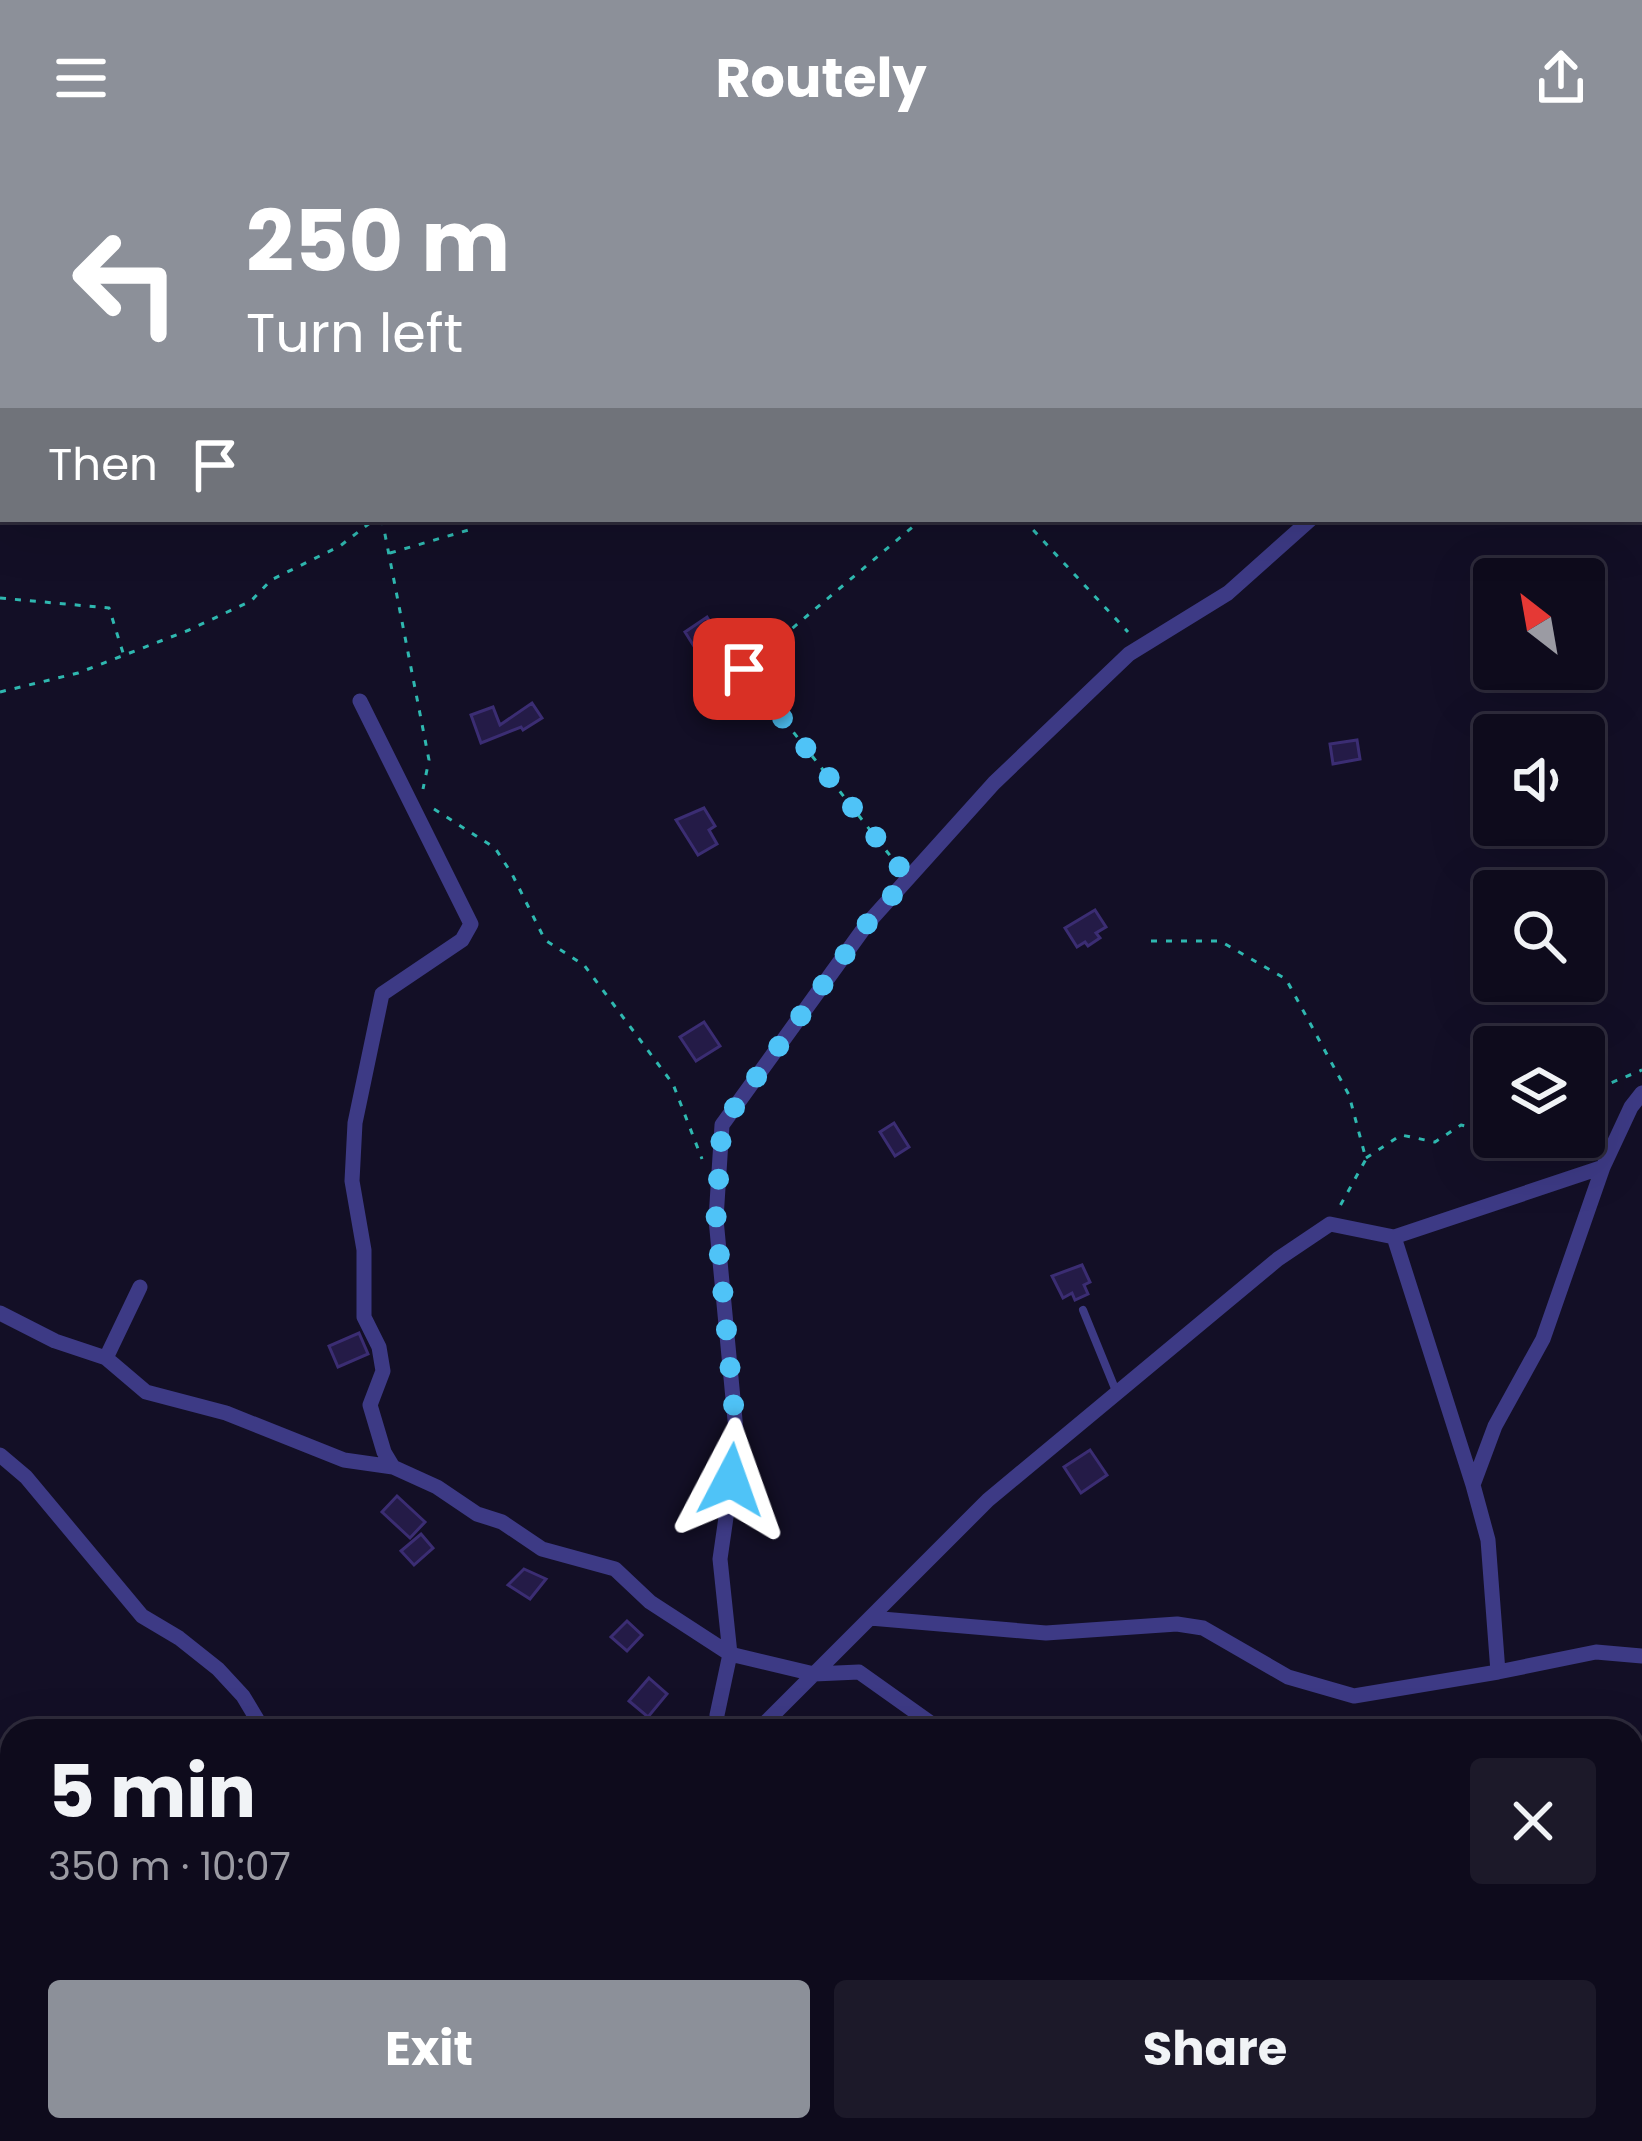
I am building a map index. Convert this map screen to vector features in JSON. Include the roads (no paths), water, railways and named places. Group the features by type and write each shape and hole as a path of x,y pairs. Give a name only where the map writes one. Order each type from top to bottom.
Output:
{"street":[{"path":"717,1719 730,1654 720,1558 737,1441 716,1219 722,1125 867,924 994,783 1142,647 1228,593 1308,522"},
{"path":"360,701 471,923 462,940 382,994 355,1124 352,1181 364,1250 364,1317 379,1347 383,1371 370,1405 393,1467"},
{"path":"1473,1485 1495,1426 1543,1339 1603,1167 1642,1093"},
{"path":"769,1719 988,1500 1279,1259 1330,1224 1394,1237 1603,1167"},
{"path":"1394,1237 1488,1540 1498,1672"},
{"path":"106,1358 140,1287"},
{"path":"0,1313 55,1341 106,1358 146,1392 226,1413 344,1460 393,1467 437,1487 477,1514 502,1522 542,1549 615,1569 650,1602 730,1654 814,1674 859,1672 925,1719"},
{"path":"0,1455 26,1477 142,1616 218,1669 257,1719"},
{"path":"870,1618 1046,1633 1177,1624 1203,1628 1288,1678 1354,1696 1596,1652 1642,1656"}],"lane":[{"path":"1083,1310 1117,1393"}]}
